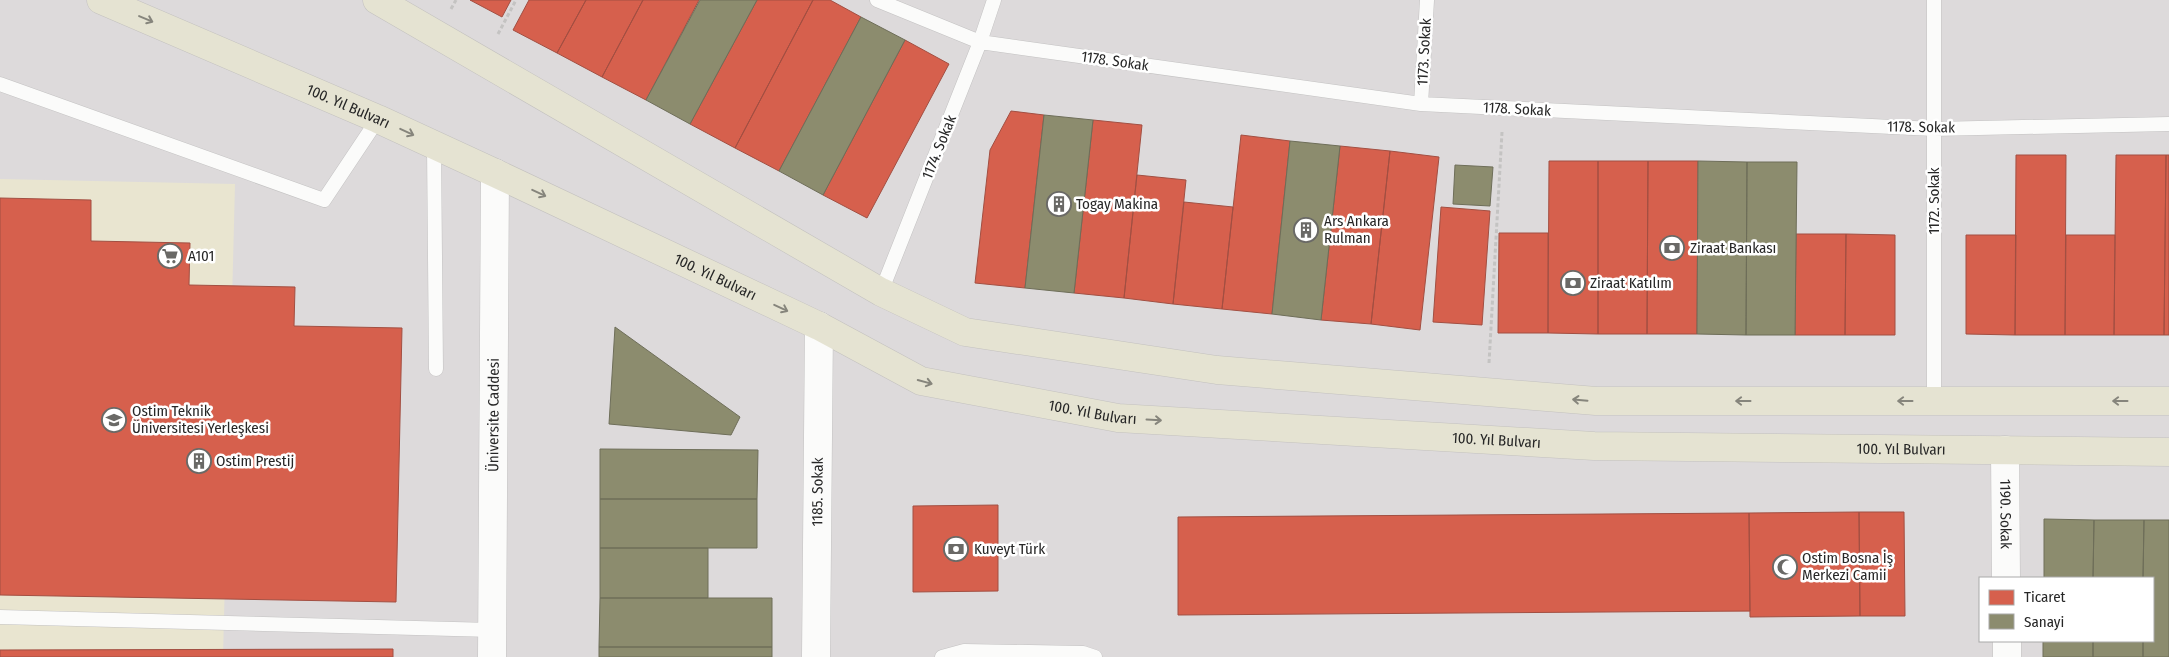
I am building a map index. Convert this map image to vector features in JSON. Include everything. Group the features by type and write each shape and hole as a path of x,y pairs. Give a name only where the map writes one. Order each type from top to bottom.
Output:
{"main road":[{"name":"100. Yıl Bulvarı","path":"101,0 378,119 495,173 819,326 921,381 1118,418 1594,446 2169,452"},
{"path":"377,0 882,292 965,332 1217,370 1596,401 2169,401"}],"street":[{"name":"Üniversite Caddesi","path":"492,657 495,173"},
{"name":"1185. Sokak","path":"816,657 819,326"},
{"name":"1190. Sokak","path":"2005,450 2006,577"},
{"path":"2007,642 2007,657"}],"lane":[{"name":"1178. Sokak","path":"877,0 980,42 1421,104 1934,129 2169,124"},
{"name":"1174. Sokak","path":"882,292 980,42 994,0"},
{"name":"1173. Sokak","path":"1421,104 1427,0"},
{"name":"1172. Sokak","path":"1934,0 1934,401"},
{"path":"0,84 324,200 378,119"},
{"path":"434,145 436,369"},
{"path":"0,617 492,630"},
{"path":"942,657 953,653 974,651 1083,653 1095,657"}],"path":[{"path":"483,60 516,0"},
{"path":"1488,392 1503,108"}],"shaded area":[{"path":"0,0 2169,0 2169,657 0,657"},
{"name":"Ostim Teknik Üniversitesi Yerleşkesi","path":"0,179 235,184 223,657 0,657"}],"building: Ticaret":[{"path":"470,0 511,0 502,17"},
{"path":"529,0 586,0 557,53 513,30"},
{"path":"586,0 643,0 602,77 557,53"},
{"path":"643,0 699,0 646,100 602,77"},
{"path":"757,0 813,0 735,148 690,124"},
{"path":"813,0 830,0 861,17 779,171 735,148"},
{"path":"905,40 949,64 867,218 823,195"},
{"path":"1011,111 1044,115 1025,288 975,283 990,150"},
{"path":"1093,120 1142,125 1124,298 1074,293"},
{"path":"1241,135 1290,141 1272,314 1222,309"},
{"path":"1340,146 1390,151 1371,324 1321,320"},
{"path":"1390,151 1439,157 1420,330 1371,324"},
{"path":"2016,155 2066,155 2065,335 2015,335"},
{"path":"2116,155 2166,155 2164,335 2114,335"},
{"path":"2166,155 2169,155 2169,335 2164,335"},
{"name":"Ziraat Katılım","path":"1549,161 1598,161 1598,334 1548,333"},
{"path":"1598,161 1648,161 1647,334 1598,334"},
{"name":"Ziraat Bankası","path":"1648,161 1698,161 1697,334 1647,334"},
{"path":"1137,175 1186,180 1173,304 1124,298"},
{"name":"Ostim Teknik Üniversitesi Yerleşkesi","path":"0,198 91,200 91,241 190,243 189,285 295,287 294,326 402,328 396,602 0,595"},
{"path":"1184,202 1233,207 1222,309 1173,304"},
{"path":"1441,207 1490,211 1482,325 1433,322"},
{"path":"1499,233 1548,233 1548,333 1498,333"},
{"path":"1796,234 1846,234 1845,335 1795,335"},
{"path":"1846,234 1895,235 1895,335 1845,335"},
{"path":"1966,235 2016,235 2015,335 1966,334"},
{"path":"2066,235 2115,235 2114,335 2065,335"},
{"name":"Kuveyt Türk","path":"998,505 998,591 913,592 913,506"},
{"path":"1859,512 1860,616 1750,617 1749,513"},
{"path":"1859,512 1904,512 1905,616 1860,616"},
{"path":"1749,513 1750,611 1178,615 1178,517"},
{"path":"393,649 393,657 0,657 0,650"}],"building: Sanayi":[{"path":"700,0 757,0 690,124 646,100"},
{"path":"861,17 905,40 823,195 779,171"},
{"name":"Togay Makina","path":"1044,115 1093,120 1074,293 1025,288"},
{"name":"Ars Ankara Rulman","path":"1290,141 1340,146 1321,320 1272,314"},
{"path":"1698,161 1747,162 1746,335 1697,334"},
{"path":"1747,162 1797,162 1795,335 1746,335"},
{"path":"1455,165 1493,167 1490,206 1453,204"},
{"path":"615,327 740,417 731,435 609,424"},
{"path":"600,449 758,450 757,499 600,499"},
{"path":"600,499 757,499 757,548 600,548"},
{"path":"2044,519 2094,520 2093,577 2044,577"},
{"path":"2094,520 2144,520 2143,577 2093,577"},
{"path":"2144,520 2169,520 2169,657 2143,657 2143,642 2154,642 2154,577 2143,577"},
{"path":"600,548 708,548 708,598 600,598"},
{"path":"600,598 772,598 772,647 599,647"},
{"path":"2043,642 2093,642 2093,657 2043,657"},
{"path":"2093,642 2143,642 2143,657 2093,657"},
{"path":"599,647 772,647 772,657 599,657"}],"place":[{"name":"Togay Makina","path":"1059,204"},
{"name":"Ars Ankara Rulman","path":"1306,230"},
{"name":"Ziraat Bankası","path":"1672,248"},
{"name":"A101","path":"170,256"},
{"name":"Ziraat Katılım","path":"1573,283"},
{"name":"Ostim Teknik Üniversitesi Yerleşkesi","path":"114,420"},
{"name":"Ostim Prestij","path":"199,461"},
{"name":"Kuveyt Türk","path":"956,549"},
{"name":"Ostim Bosna İş Merkezi Camii","path":"1785,567"}]}
